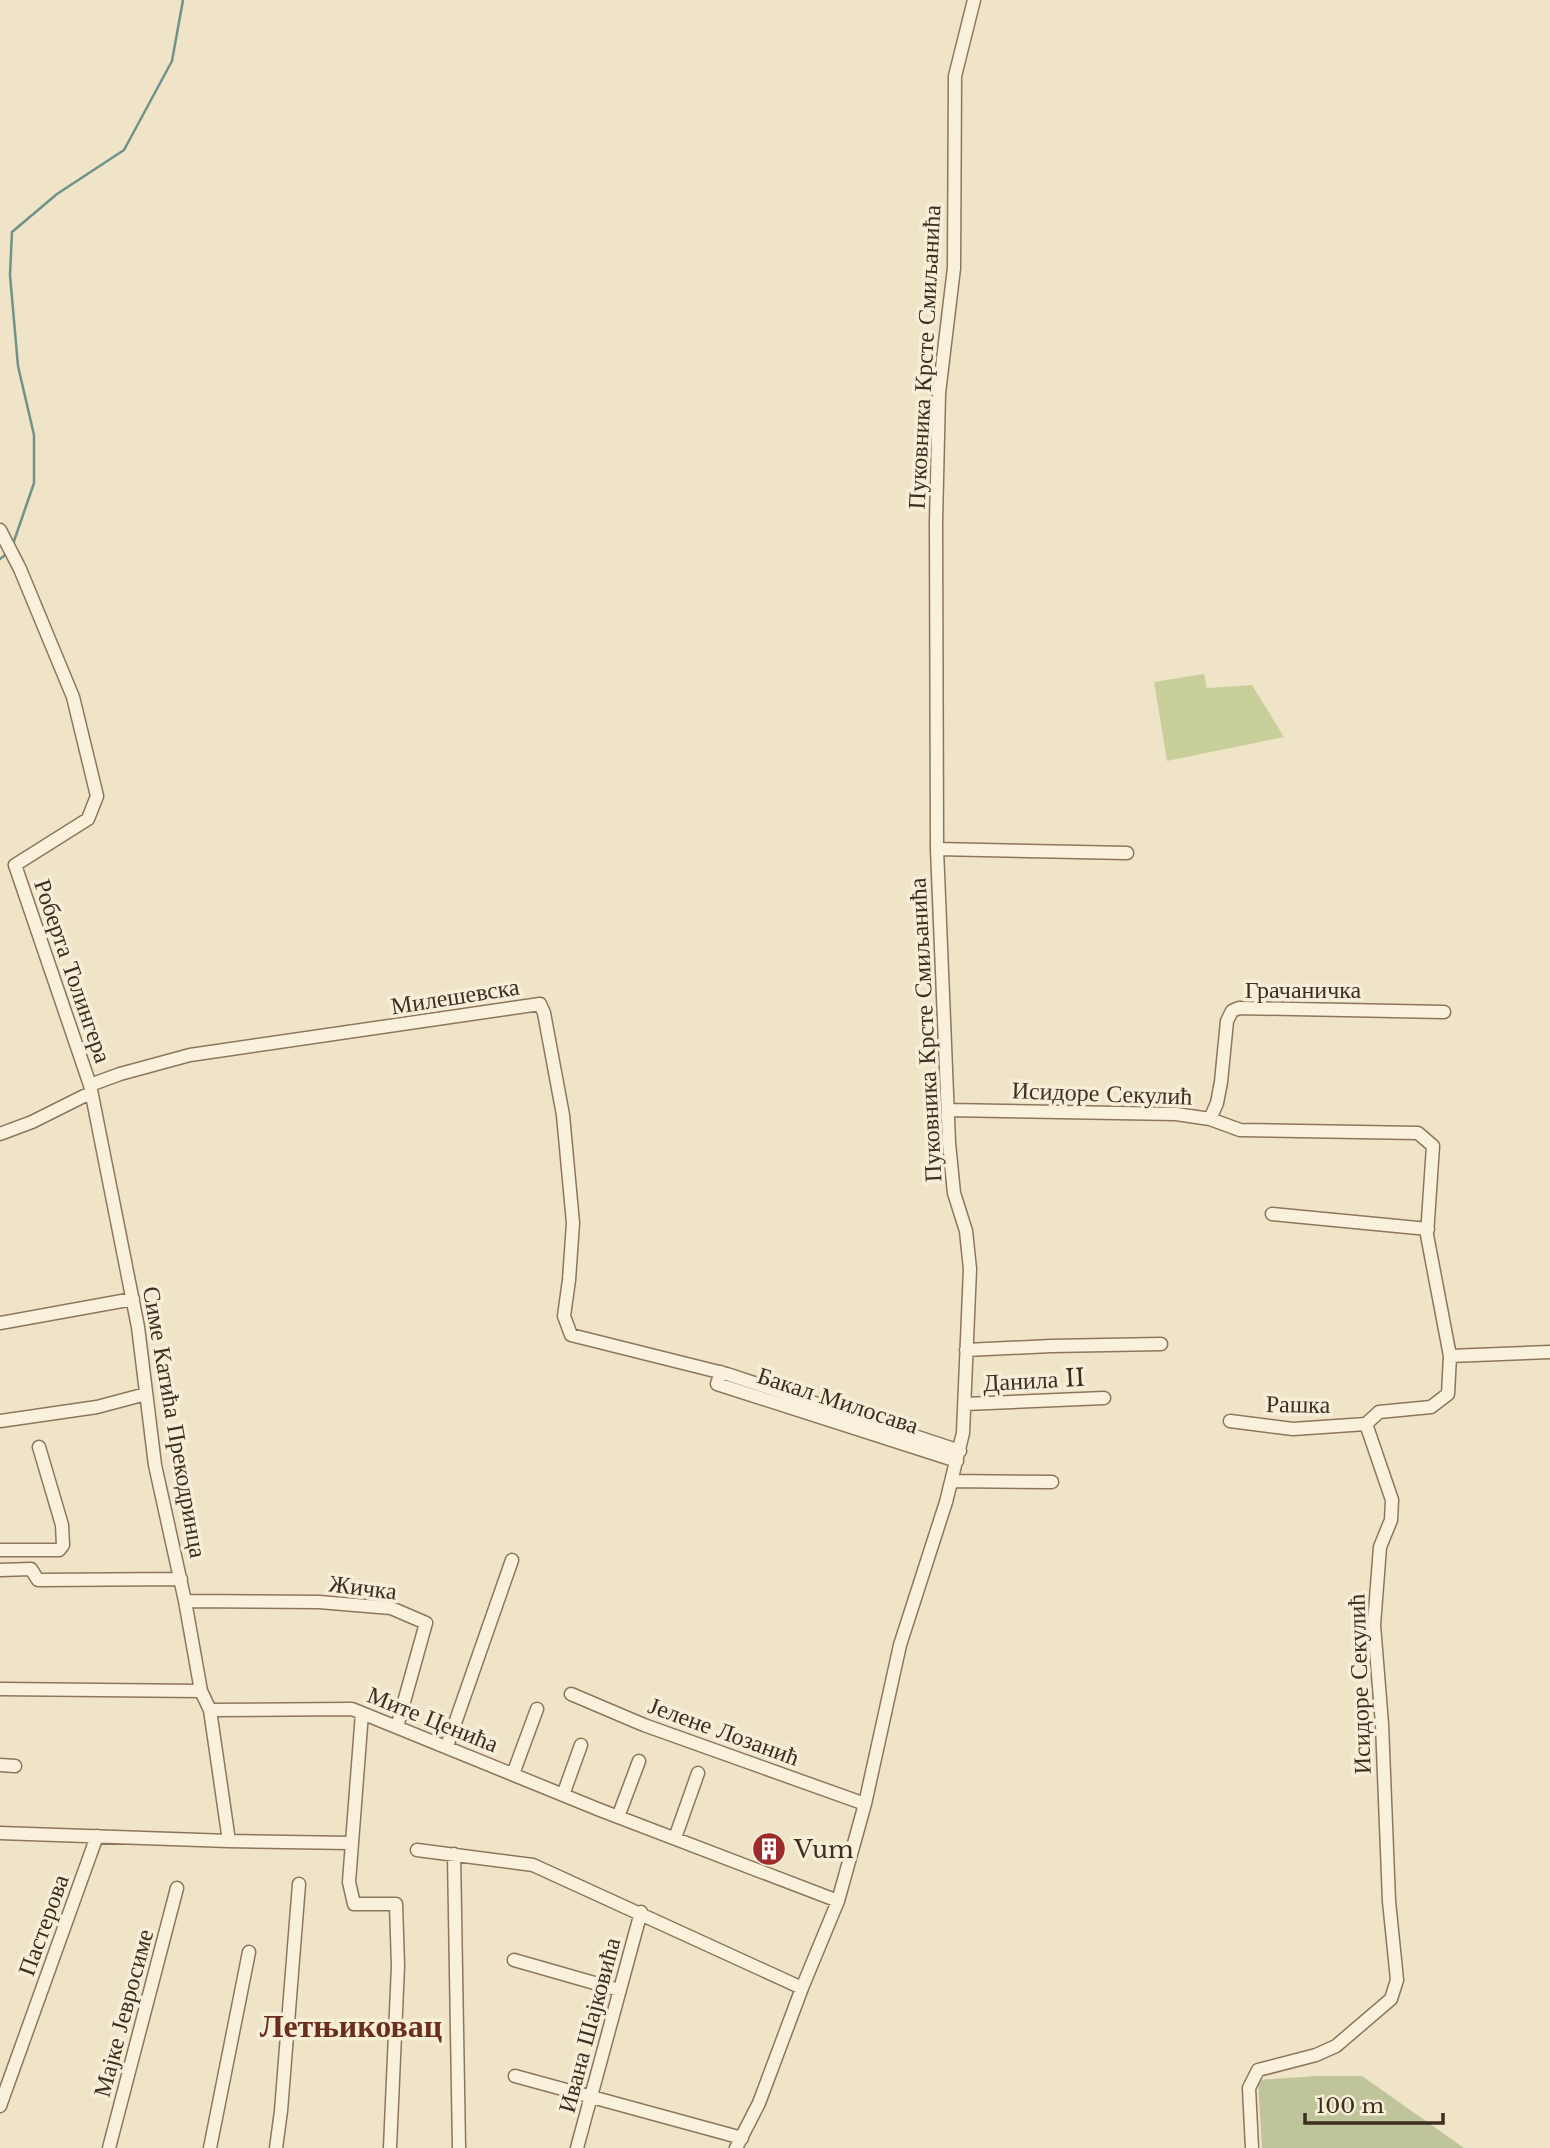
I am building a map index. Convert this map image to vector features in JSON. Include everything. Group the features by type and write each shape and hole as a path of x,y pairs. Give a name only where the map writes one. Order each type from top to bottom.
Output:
{"street":[{"name":"Пуковника Крсте Смиљанића","path":"739,2143 759,2103 838,1901 864,1804 900,1645 959,1456 965,1404 970,1249 953,1184 949,1110 937,849 936,522 939,393 954,268 955,76 974,0"},
{"name":"Роберта Толингера","path":"0,530 20,569 73,697 97,796 88,819 15,865 90,1089 32,1122 0,1134"},
{"path":"937,849 1127,853"},
{"name":"Милешевска","path":"90,1089 120,1073 190,1055 540,1004 563,1115 573,1223 564,1315 570,1335"},
{"name":"Грачаничка","path":"1210,1119 1217,1103 1221,1082 1227,1021 1232,1011 1239,1007 1444,1012"},
{"name":"Симе Катића Прекодринца","path":"90,1089 133,1300 155,1465 186,1601 201,1691 210,1710 229,1841"},
{"name":"Исидоре Секулић","path":"949,1110 1176,1114 1210,1119 1240,1130 1418,1133 1433,1146 1428,1229 1450,1356 1447,1394 1431,1407 1379,1412 1366,1424 1392,1500 1391,1520 1378,1557 1374,1625 1382,1724 1389,1901 1397,1980 1391,1998 1336,2046 1315,2055 1258,2070 1249,2088 1252,2148"},
{"path":"1272,1214 1428,1229"},
{"path":"0,1323 133,1300"},
{"name":"Бакал Милосава","path":"570,1335 721,1372 717,1384 959,1456"},
{"path":"967,1350 1161,1344"},
{"path":"1450,1356 1550,1352"},
{"path":"0,1421 97,1407 146,1394"},
{"name":"Данила II","path":"965,1404 1104,1398"},
{"name":"Рашка","path":"1230,1422 1293,1429 1366,1424"},
{"path":"0,1550 59,1550 63,1545 62,1525 39,1447"},
{"path":"952,1481 1052,1482"},
{"path":"447,1746 512,1560"},
{"path":"0,1570 30,1569 38,1580 181,1579"},
{"name":"Жичка","path":"186,1601 319,1602 391,1608 426,1623 397,1727"},
{"path":"0,1689 201,1691"},
{"name":"Јелене Лозанић","path":"571,1694 655,1729 864,1804"},
{"name":"Мите Ценића","path":"210,1710 352,1709 618,1817 838,1901"},
{"name":"Мите Ценића","path":"513,1774 537,1709"},
{"path":"362,1713 349,1882 354,1904 396,1904 398,1966 390,2148"},
{"path":"563,1795 581,1745"},
{"path":"618,1817 639,1761"},
{"path":"0,1765 15,1766"},
{"path":"675,1838 698,1773"},
{"path":"0,1833 351,1843"},
{"name":"Пастерова","path":"0,2106 97,1836"},
{"path":"417,1850 533,1865 802,1988"},
{"path":"454,1854 459,2148"},
{"path":"276,2148 282,2111 299,1884"},
{"name":"Мајке Јевросиме","path":"109,2148 177,1888"},
{"name":"Ивана Шајковића","path":"577,2148 640,1912"},
{"path":"211,2148 249,1952"},
{"path":"514,1960 619,1990"},
{"path":"515,2077 591,2097 739,2143"}],"green space":[{"path":"1204,674 1207,688 1252,685 1284,737 1167,761 1154,682"},
{"path":"1362,2076 1464,2148 1262,2148 1258,2080"}],"waterway":[{"path":"13,544 34,483 34,435 18,366 10,275 12,232 57,194 124,150 172,61 183,0"},
{"path":"0,559 9,552"}],"place":[{"name":"Vum","path":"769,1849"}],"district":[{"name":"Летњиковац","path":"351,2026"}]}
